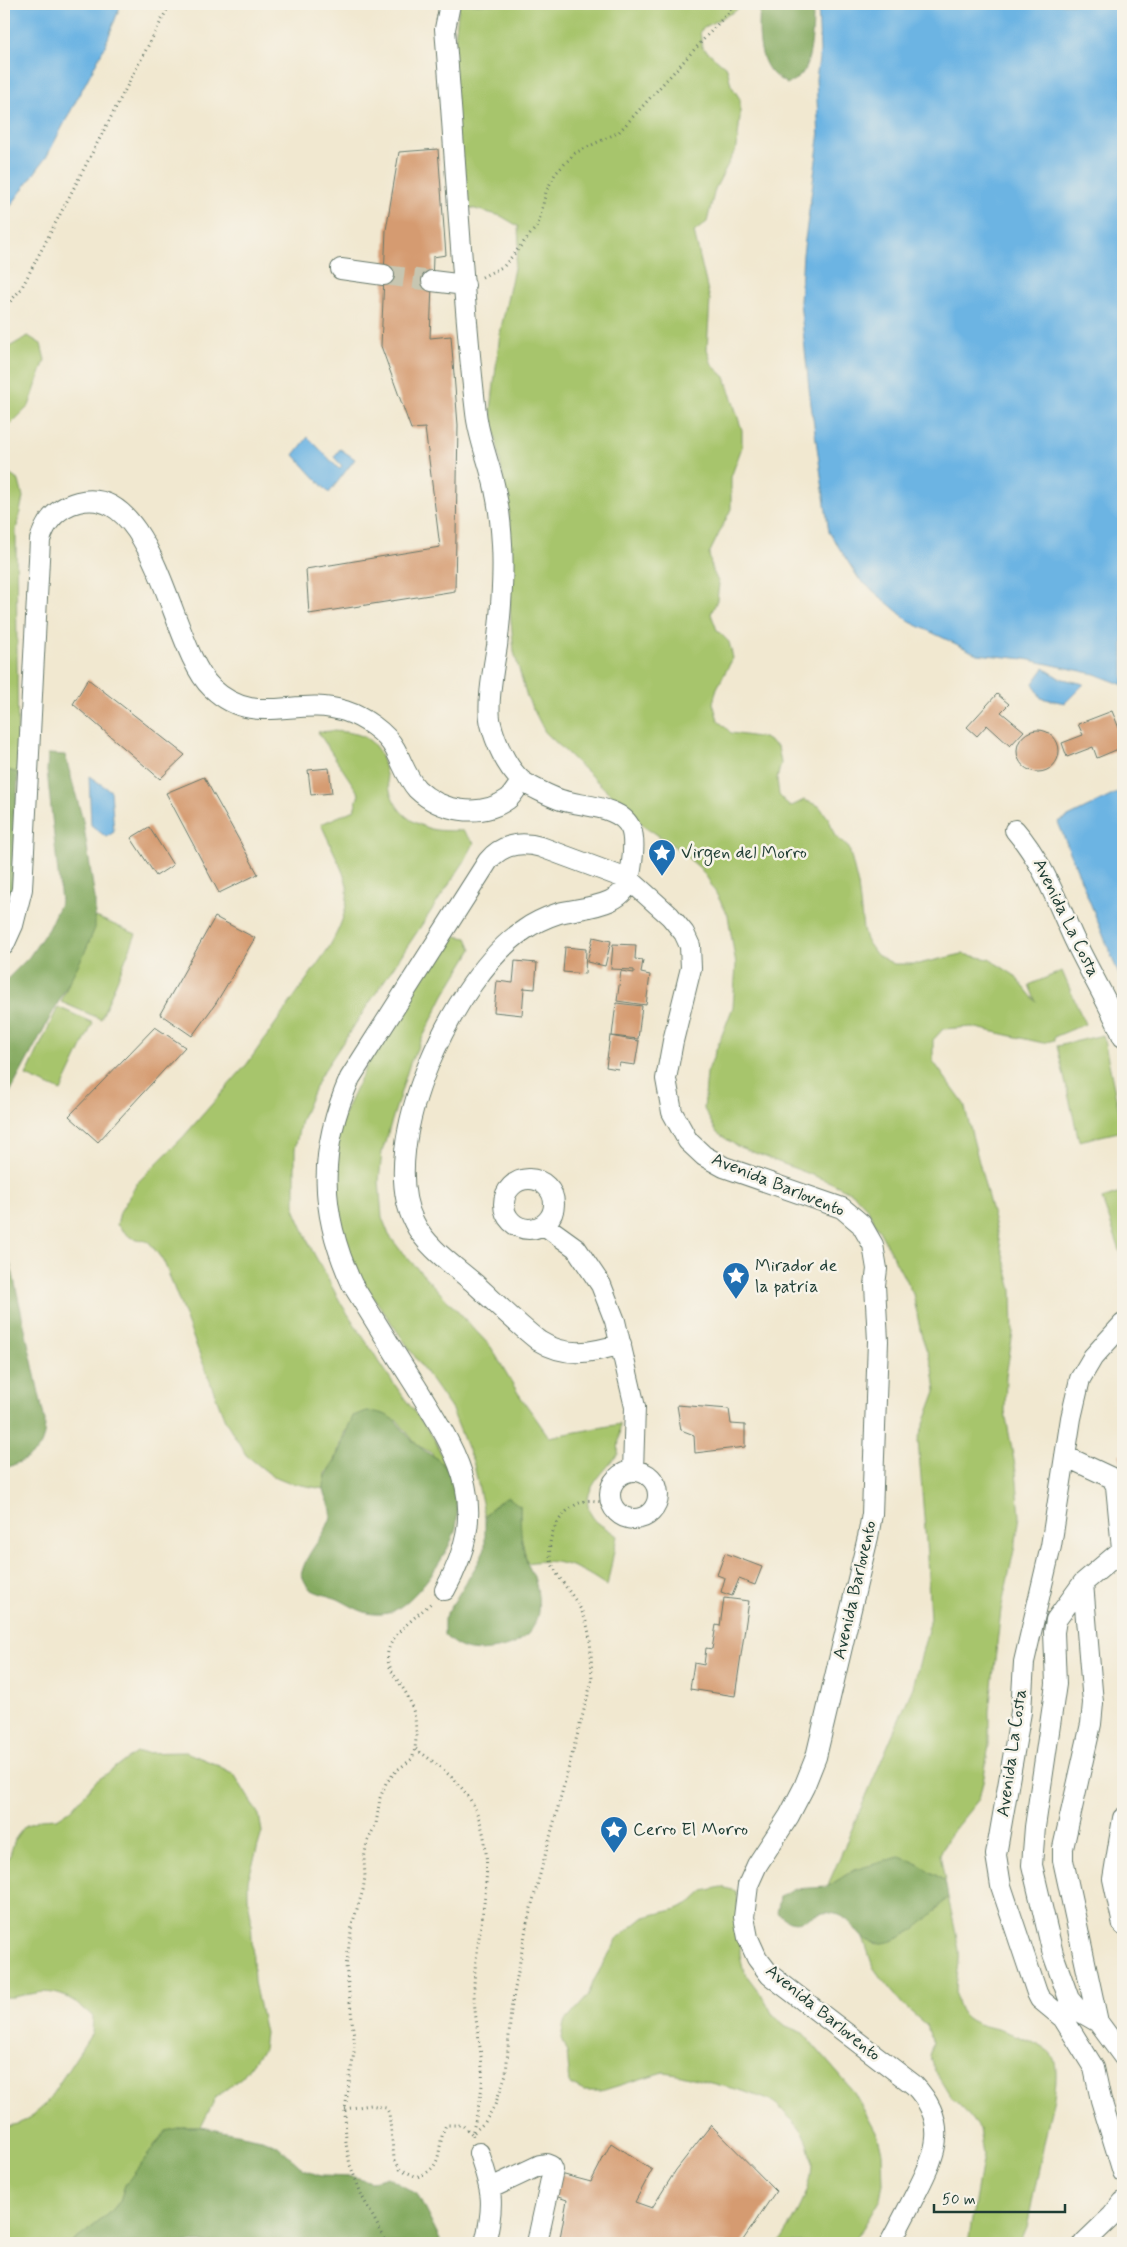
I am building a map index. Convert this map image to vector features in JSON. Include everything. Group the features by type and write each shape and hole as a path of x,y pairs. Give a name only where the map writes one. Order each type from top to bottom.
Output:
{"street":[{"path":"450,4 444,30 477,420 495,487 502,543 503,583 489,720 503,755 522,781 562,801 612,812 624,819 630,827 633,837 630,880 627,889 610,901 547,917 526,928 507,943 480,976 450,1018 425,1073 414,1110 402,1174 408,1209 424,1239 538,1341 553,1348 576,1353 593,1352 621,1344"},
{"path":"341,269 384,275"},
{"path":"432,282 465,285"},
{"path":"4,945 13,925 22,890 40,540 51,518 71,504 82,501 100,502 117,509 127,517 158,567 195,667 206,682 227,700 253,709 272,710 311,705 335,708 358,717 378,730 394,747 416,788 429,799 453,808 478,810 495,806 510,798 522,781"},
{"name":"Avenida La Costa","path":"1015,830 1030,847 1046,873 1070,931 1112,1010 1123,1037"},
{"path":"445,1590 460,1559 465,1542 468,1508 463,1474 450,1442 352,1284 341,1260 333,1234 327,1200 327,1155 332,1128 350,1078 488,861 495,854 514,845 530,844 630,880"},
{"name":"Avenida Barlovento","path":"630,880 676,921 690,946 692,960 690,975 673,1041 666,1079 668,1101 681,1132 696,1149 714,1162 834,1204 849,1212 866,1230 875,1253 878,1341 873,1498 868,1537 816,1757 804,1787 789,1816 752,1874 745,1895 744,1917 752,1948 770,1975 907,2080 919,2091 928,2104 936,2128 936,2144 932,2160 890,2243"},
{"path":"544,1225 576,1248 601,1285 621,1344 635,1407 633,1470"},
{"name":"Avenida La Costa","path":"1123,1324 1093,1357 1080,1379 1064,1456 1051,1546 1024,1662 1021,1712 996,1855 1001,1886 1037,1993 1040,1999 1063,2018 1094,2068 1101,2100 1123,2172"},
{"path":"1064,1456 1112,1478 1116,1486 1123,1554 1083,1583 1056,1620 1054,1632 1056,1684 1035,1827 1032,1865 1053,1954 1069,1999 1079,2011 1098,2022 1123,2056"},
{"path":"633,1470 643,1472 656,1485 658,1494 656,1504 651,1511 643,1516 634,1519 625,1517 617,1512 612,1504 611,1486 616,1478 624,1473 633,1470"},
{"path":"1083,1583 1093,1703 1091,1724 1063,1848 1063,1860 1098,2022"},
{"path":"1123,1818 1113,1879 1123,1925"},
{"path":"479,2153 491,2188 490,2224 485,2243"},
{"path":"491,2188 540,2165 546,2164 551,2166 553,2170 537,2243"},
{"path":"1090,2237 1123,2202"},
{"path":"1090,2237 1123,2228"}],"path":[{"path":"4,309 21,289 170,4"},
{"path":"465,285 504,266 538,225 546,192 555,174 575,153 619,132 736,4"},
{"path":"472,2134 486,2122 495,2105 506,2074 511,2010 527,1923 592,1680 586,1619 553,1565 550,1544 555,1526 573,1506 587,1501 612,1504"},
{"path":"387,2243 362,2196 350,2165 346,2144 345,2109 355,2046 346,1966 352,1925 364,1884 364,1860 367,1842 376,1824 380,1798 386,1783 396,1771 412,1759 416,1750 418,1732 408,1696 392,1673 388,1651 393,1640 445,1590"},
{"path":"416,1750 452,1777 476,1810 488,1868 485,1901 478,1939 474,1991 482,2084 479,2109 472,2134"},
{"path":"345,2109 371,2104 386,2108 390,2113 394,2158 400,2168 417,2177 430,2173 436,2164 446,2125 462,2124 472,2134 479,2153"}],"green space":[{"path":"459,4 746,4 700,31 702,47 727,68 731,85 740,99 737,147 715,189 707,222 694,232 710,300 707,349 712,365 725,377 742,430 742,447 731,477 731,509 709,554 712,569 719,584 717,600 711,614 717,630 729,642 733,658 717,688 713,703 718,720 731,733 764,738 778,747 781,763 777,779 779,795 790,807 804,800 819,806 829,819 835,836 849,848 858,885 863,929 866,940 877,955 894,964 918,964 962,954 989,959 1014,975 1036,1002 1029,985 1062,971 1085,1024 1054,1037 1054,1040 1043,1043 972,1027 943,1029 933,1040 933,1061 964,1104 1012,1290 1013,1333 1006,1376 1005,1412 1016,1471 1020,1516 1001,1610 989,1711 989,1745 984,1777 979,1799 949,1836 940,1854 945,1881 913,1861 854,1870 827,1887 913,1687 930,1622 918,1440 936,1391 933,1369 921,1334 913,1294 867,1208 854,1194 830,1182 737,1146 717,1133 704,1109 707,1073 733,1007 736,965 728,915 700,868 675,847 643,825 545,732 527,697 514,652 510,611 509,512 491,410 500,333 519,245 518,226 501,216 453,203 444,134"},
{"path":"760,4 813,4 808,61 801,75 787,84 771,72 766,65 760,39"},
{"path":"28,336 41,344 45,360 29,406 4,431 4,350"},
{"path":"4,470 19,481 23,497 16,531 18,773 4,769"},
{"path":"332,731 358,735 366,738 376,747 382,758 392,796 399,809 410,819 432,829 463,831 474,843 464,862 319,1078 301,1120 295,1149 295,1211 312,1250 342,1305 392,1381 435,1440 451,1476 430,1452 417,1445 397,1420 345,1431 335,1460 326,1473 324,1489 291,1483 271,1475 246,1455 225,1420 164,1262 149,1242 130,1237 117,1225 120,1212 138,1182 184,1136 247,1064 328,949 339,927 345,911 346,880 321,824 354,810 359,794 318,732"},
{"path":"48,754 65,755 83,821 95,899 95,928 84,954 7,1098 4,1118 4,982 29,957 48,929 61,901 47,771"},
{"path":"4,769 18,773 17,812 21,893 4,938"},
{"path":"96,917 136,934 101,1019 61,1002"},
{"path":"450,935 467,938 472,949 444,995 410,1063 382,1152 379,1181 382,1217 389,1235 401,1251 491,1347 518,1393 549,1437 620,1424 618,1454 593,1486 588,1504 590,1513 597,1522 617,1536 607,1586 570,1565 550,1562 527,1563 520,1531 520,1506 494,1505 485,1517 474,1465 452,1410 358,1275 331,1221 335,1137 347,1107 378,1042"},
{"path":"58,1007 93,1023 61,1091 26,1076"},
{"path":"1103,1035 1123,1131 1079,1141 1057,1046"},
{"path":"1123,1192 1123,1259 1102,1199"},
{"path":"4,1241 45,1421 42,1441 35,1453 4,1469"},
{"path":"367,1411 391,1417 415,1443 444,1465 453,1481 457,1505 457,1522 454,1533 449,1546 431,1575 398,1608 381,1614 362,1611 338,1599 312,1590 301,1575 310,1552 330,1520 331,1511 324,1491 326,1476 336,1459 353,1416"},
{"path":"508,1497 520,1506 522,1542 537,1590 538,1614 529,1633 521,1640 496,1649 468,1650 444,1635 444,1618 478,1563 485,1548 485,1517 494,1505"},
{"path":"186,1752 234,1774 259,1815 262,1832 248,1880 248,1900 251,1917 254,1982 265,2033 263,2049 242,2077 216,2097 201,2127 182,2127 155,2144 148,2158 125,2185 120,2201 110,2213 72,2243 4,2243 4,2127 17,2124 32,2116 45,2105 92,2033 93,2017 72,2000 57,1994 40,1993 4,1997 4,1864 10,1855 15,1839 25,1826 40,1819 57,1818 72,1809 95,1782 136,1753"},
{"path":"899,1857 913,1861 945,1881 948,1897 920,1924 896,1939 884,1943 872,1942 861,1936 850,1922 832,1913 819,1914 795,1922 777,1913 780,1897 793,1889 827,1887 854,1870"},
{"path":"721,1887 736,1891 740,1923 740,1955 744,1972 765,2000 773,2015 786,2026 803,2033 854,2092 878,2136 882,2153 883,2184 880,2199 863,2228 850,2243 779,2243 805,2197 812,2165 810,2149 803,2134 774,2102 678,2074 663,2072 601,2091 584,2091 570,2084 567,2053 561,2038 564,2023 588,1996 594,1980 618,1938 644,1917 677,1909 692,1902 704,1891"},
{"path":"948,1897 959,1950 956,1991 959,2007 963,2014 974,2022 1010,2033 1049,2051 1055,2061 1056,2077 1052,2105 1027,2227 1020,2243 968,2243 983,2155 979,2129 950,2096 936,2073 929,2056 933,2042 926,2025 904,2006 873,1967 863,1937 877,1944 936,1911"},
{"path":"182,2127 201,2127 262,2139 278,2146 304,2170 321,2176 355,2177 371,2182 387,2177 417,2194 440,2243 72,2243 110,2213 120,2201 125,2185 166,2131"}],"water":[{"path":"4,4 121,4 105,46 47,156 4,215"},
{"path":"818,4 1123,4 1123,685 1095,674 1025,659 977,654 910,622 859,579 829,532 810,397 800,302 803,254 819,139 816,79 820,52"},
{"path":"308,437 339,469 342,466 334,457 340,449 355,459 329,493 294,455"},
{"path":"1044,668 1059,678 1084,684 1065,703 1041,698 1033,683"},
{"path":"89,776 111,791 114,832 106,837 91,825"},
{"path":"1123,790 1123,985 1058,822"}],"building":[{"path":"438,149 446,255 433,257 430,338 451,336 458,425 455,591 309,614 306,569 440,547 425,428 411,429 381,346 386,230 399,152"},
{"path":"88,679 185,755 160,779 73,704"},
{"path":"997,694 1009,704 1001,712 1024,731 1010,746 987,725 977,736 967,727"},
{"path":"1112,711 1123,738 1123,747 1097,758 1093,747 1067,757 1062,743 1083,735 1078,724"},
{"path":"1034,730 1042,730 1053,736 1059,751 1053,766 1042,772 1034,772 1023,766 1017,755 1017,747 1023,736"},
{"path":"329,768 332,793 311,795 308,770"},
{"path":"204,777 258,874 219,893 166,793"},
{"path":"149,827 173,865 156,876 131,838"},
{"path":"215,917 255,938 216,1003 192,1036 160,1014"},
{"path":"593,937 611,941 605,966 587,962"},
{"path":"613,944 636,945 635,959 643,960 641,973 650,975 646,1005 617,1001 621,971 634,973 634,970 611,969"},
{"path":"565,947 586,949 585,974 563,972"},
{"path":"515,961 537,963 535,989 524,988 522,1015 494,1012 497,981 513,983"},
{"path":"616,1003 642,1006 638,1039 612,1036"},
{"path":"155,1027 185,1047 98,1142 69,1116"},
{"path":"610,1036 639,1041 635,1065 620,1063 618,1069 606,1067"},
{"path":"677,1405 729,1409 731,1424 745,1425 745,1447 695,1453 694,1435 681,1430"},
{"path":"1119,1454 1123,1454 1123,1467"},
{"path":"725,1553 762,1567 755,1585 739,1579 732,1596 721,1592 725,1578 717,1575"},
{"path":"724,1598 749,1601 735,1696 690,1689 694,1663 704,1665 706,1648 712,1649 716,1625 720,1626"},
{"path":"711,2125 776,2191 741,2243 559,2243 567,2200 549,2194 553,2172 591,2182 611,2143 652,2170 635,2202 652,2208 676,2170"}],"tunnel":[{"path":"384,275 432,281"}],"place":[{"name":"Virgen del Morro","path":"662,877"},
{"name":"Mirador de la patria","path":"736,1300"},
{"name":"Cerro El Morro","path":"614,1854"}]}
